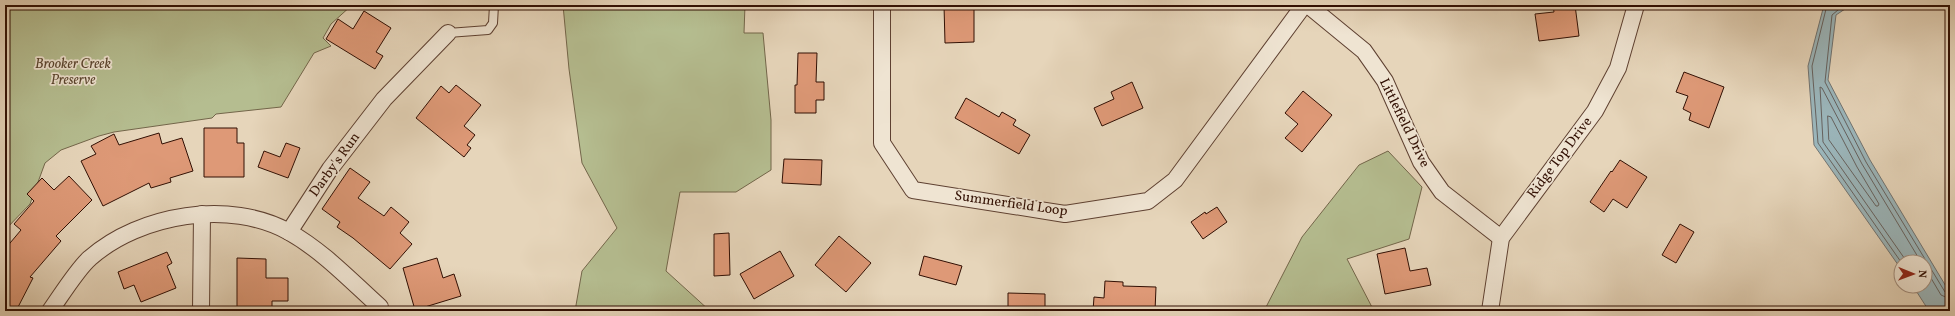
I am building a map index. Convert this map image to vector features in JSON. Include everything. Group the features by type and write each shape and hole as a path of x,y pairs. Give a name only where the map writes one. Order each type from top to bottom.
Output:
{"street":[{"name":"Summerfield Loop","path":"882,5 882,143 913,190 1065,214 1148,201 1175,180 1304,5"},
{"name":"Littlefield Drive","path":"1308,5 1364,51 1385,81 1421,162 1442,192 1501,238"},
{"name":"Ridge Top Drive","path":"1490,311 1501,238 1595,111 1618,68 1636,5"},
{"name":"Darby's Run","path":"289,232 330,169 384,99 448,33"},
{"path":"201,311 202,214"},
{"path":"50,311 89,258 116,238 145,225 202,214 241,216 265,222 289,232 328,259 380,307 380,311"}],"lane":[{"path":"448,33 488,30 493,23 494,5"}],"green space":[{"name":"Brooker Creek Preserve","path":"5,5 352,5 331,24 323,38 331,46 314,53 281,107 216,114 212,118 114,132 61,150 45,163 30,204 5,230"},
{"path":"563,5 745,5 744,33 763,33 771,120 771,170 736,192 680,192 666,271 710,311 575,311 582,271 617,228 582,163 569,69"},
{"path":"1388,151 1422,187 1409,239 1347,259 1374,311 1264,311 1302,237 1359,165"}],"water":[{"path":"1824,5 1851,5 1836,15 1828,80 1870,160 1927,254 1893,254 1893,258 1814,145 1808,66"},
{"path":"1933,265 1950,293 1950,311 1929,311 1918,294 1933,294"}],"building":[{"path":"944,5 974,5 974,42 945,43"},
{"path":"1553,5 1575,5 1579,36 1539,41 1535,14 1554,12"},
{"path":"364,11 391,28 376,52 383,56 375,69 326,39 338,19 353,29"},
{"path":"798,53 817,53 816,82 824,82 824,100 816,100 816,113 795,113 795,85 797,85"},
{"path":"1684,72 1724,87 1709,128 1689,120 1691,113 1683,109 1688,96 1676,92"},
{"path":"1132,82 1143,108 1102,126 1094,108 1114,99 1111,92"},
{"path":"456,85 481,105 464,126 475,135 467,145 471,148 464,157 416,118 441,86 449,93"},
{"path":"1303,91 1332,115 1302,152 1285,138 1298,124 1285,113"},
{"path":"966,98 999,117 1002,112 1016,120 1013,125 1030,135 1019,154 955,118"},
{"path":"204,128 237,128 237,143 244,143 244,177 204,177"},
{"path":"159,133 162,144 182,138 193,171 170,178 171,182 151,188 149,183 103,206 81,161 96,154 91,146 114,134 119,145"},
{"path":"286,143 300,148 288,178 258,167 264,151 280,157"},
{"path":"784,159 822,160 821,185 782,183"},
{"path":"1620,160 1647,177 1627,208 1613,199 1604,212 1590,202"},
{"path":"350,168 370,182 358,198 384,216 391,207 409,222 400,233 412,244 390,269 353,238 337,227 340,222 322,209"},
{"path":"69,176 92,200 56,236 61,241 30,277 33,278 16,311 5,311 5,249 21,230 14,224 34,201 27,194 42,178 54,190"},
{"path":"1217,207 1227,222 1203,239 1191,222 1205,212 1206,214"},
{"path":"1680,224 1694,232 1676,263 1662,255"},
{"path":"729,233 730,275 714,276 714,234"},
{"path":"839,236 871,263 846,292 815,265"},
{"path":"1405,248 1410,271 1427,268 1431,285 1385,294 1377,254"},
{"path":"780,251 794,276 754,299 740,274"},
{"path":"167,252 172,263 167,266 176,288 141,302 134,285 124,289 118,272"},
{"path":"924,256 962,266 956,285 919,275"},
{"path":"237,258 266,259 266,278 288,278 288,301 272,301 272,311 237,311"},
{"path":"437,258 443,278 454,274 461,296 415,310 403,268"},
{"path":"1105,281 1123,282 1123,286 1156,287 1155,311 1093,311 1094,297 1104,298"},
{"path":"1008,293 1045,294 1045,311 1008,311"}]}
